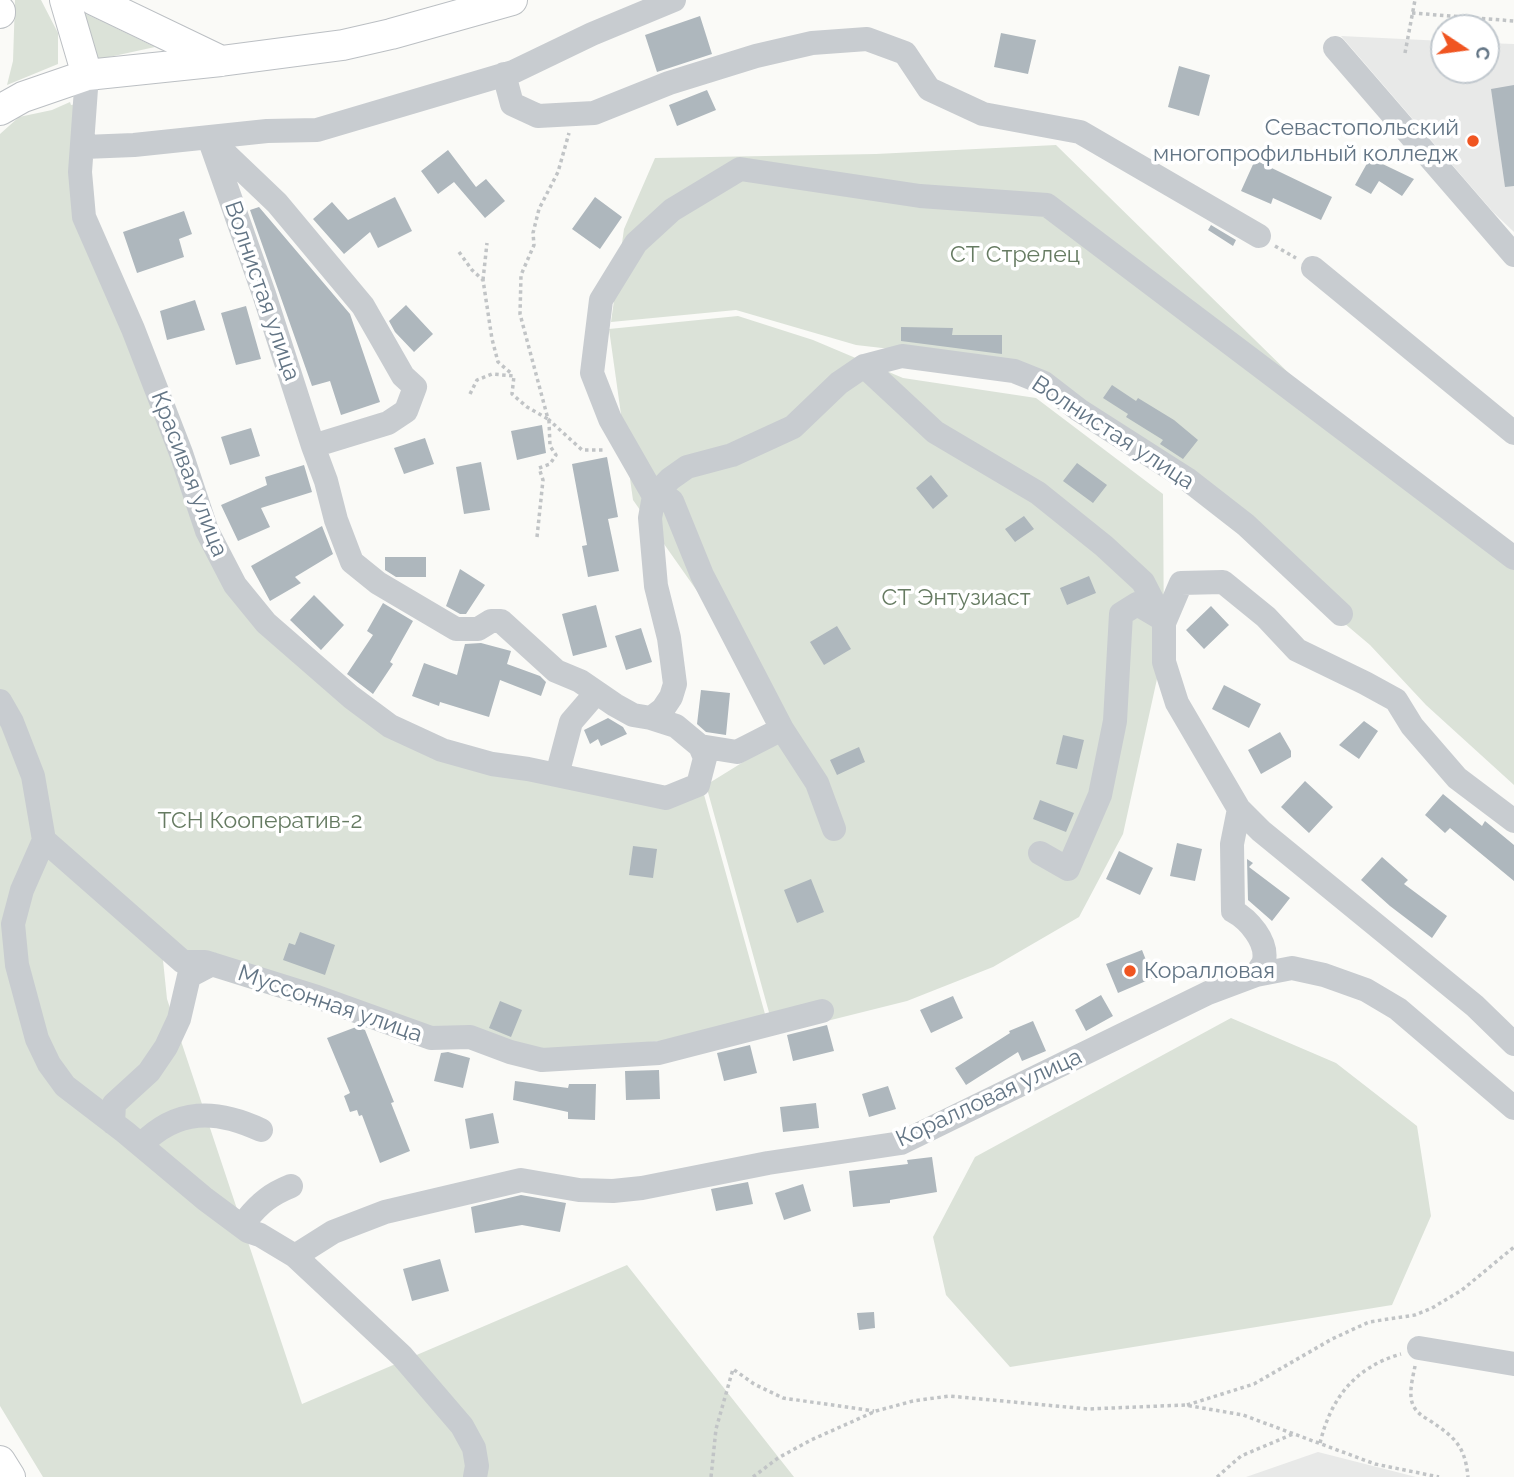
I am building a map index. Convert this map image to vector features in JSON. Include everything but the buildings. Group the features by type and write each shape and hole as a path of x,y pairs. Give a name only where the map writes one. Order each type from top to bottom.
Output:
{"main road":[{"path":"65,0 87,75"},
{"path":"94,0 222,61"},
{"path":"0,110 23,97 87,75 222,61 342,44 402,31 512,0"},
{"path":"0,127 87,75"},
{"path":"0,1461 10,1477"}],"street":[{"path":"83,147 134,145 267,131 317,130 513,72 592,34 674,0"},
{"path":"504,74 512,104 538,116 594,114 669,83 757,56 812,43 867,39 905,53 929,89 984,114 1080,132 1259,236"},
{"path":"1335,48 1514,255"},
{"name":"Красивая улица","path":"87,75 80,172 84,217 181,453 207,531 235,584 266,623 351,697 390,726 442,750 492,764 666,798 698,785 705,758 700,746"},
{"name":"Волнистая улица","path":"209,138 264,294 352,562 378,583 456,629 478,629 491,621 501,621 556,671 580,681 633,715 676,726 700,746 737,752 782,729"},
{"name":"Волнистая улица","path":"209,138 278,203 346,285 363,306 403,376 415,387 406,411 388,423 313,446"},
{"path":"652,718 671,698 675,684 669,638 656,586 650,518 654,496 610,419 592,373 601,300 636,243 671,210 740,169 920,196 1047,205 1514,558"},
{"path":"1313,268 1514,433"},
{"name":"Волнистая улица","path":"654,496 687,467 732,455 793,427 839,383 864,366 902,356 1014,371 1044,383 1079,410 1187,480 1246,526 1341,614"},
{"path":"864,366 935,432 1038,493 1104,546 1143,582 1161,620 1164,662 1177,703 1239,809 1261,831 1475,1006 1514,1044"},
{"path":"654,496 666,497 672,501 702,575 782,729 817,783 834,829"},
{"path":"1161,620 1181,583 1223,582 1266,617 1297,650 1396,700 1412,726 1457,778 1514,821"},
{"path":"1040,853 1068,869 1100,795 1115,721 1121,614 1137,604 1161,620"},
{"path":"556,775 571,722 596,693"},
{"path":"0,701 12,722 33,776 44,840 22,890 13,924 17,965 37,1039 49,1064 65,1086 205,1199 254,1233 295,1256 402,1356 462,1426 474,1448 477,1466 475,1477"},
{"path":"1239,809 1232,844 1233,911 1256,931 1263,947 1264,960 1256,975"},
{"name":"Муссонная улица","path":"44,840 183,962 212,964 317,997 431,1038 470,1037 510,1052 542,1060 659,1053 822,1011"},
{"path":"113,1123 114,1104 149,1072 174,1033 189,976 212,964"},
{"name":"Коралловая улица","path":"295,1256 333,1232 385,1212 521,1180 579,1190 633,1189 768,1163 901,1143 1208,993 1256,975 1292,968 1324,975 1366,990 1398,1009 1514,1108"},
{"path":"141,1145 152,1133 173,1120 210,1114 226,1116 261,1130"},
{"path":"254,1233 247,1219 267,1197 291,1186"},
{"path":"1419,1348 1514,1364"},
{"path":"0,1472 10,1477"}],"path":[{"path":"1405,52 1415,0"},
{"path":"1412,13 1514,21"},
{"path":"537,537 543,480 539,468 550,464 556,455 550,446 548,419 520,314 521,275 534,244 533,233 539,209 558,172 574,114"},
{"path":"1259,236 1313,268"},
{"path":"487,243 483,280 492,340 498,362 514,376"},
{"path":"459,251 483,280"},
{"path":"470,394 477,380 492,374 514,376"},
{"path":"514,376 512,394 527,407 548,419 582,450"},
{"path":"1185,1405 1254,1384 1332,1339 1369,1322 1415,1315 1462,1290 1514,1247"},
{"path":"1415,1315 1419,1348 1413,1375 1412,1404 1419,1413 1460,1445 1467,1462 1468,1477"},
{"path":"1320,1443 1326,1417 1356,1376 1389,1357 1419,1348"},
{"path":"711,1477 716,1429 733,1369 754,1384 783,1398 876,1411"},
{"path":"753,1477 778,1458 810,1440 876,1411 913,1401 950,1396 1088,1409 1185,1405 1242,1415 1375,1464 1439,1477"},
{"path":"1217,1477 1241,1456 1294,1433"}],"shaded area":[{"name":"Севастопольский многопрофильный колледж","path":"1341,36 1430,40 1430,84 1500,84 1500,44 1514,44 1514,232 1493,212"},
{"path":"1318,1452 1416,1477 1246,1477"}],"green space":[{"path":"15,0 41,0 58,33 58,64 7,85 13,61"},
{"path":"80,11 155,47 91,61"},
{"name":"ТСН Кооператив-2","path":"70,102 71,105 78,104 71,181 228,587 435,755 703,791 770,1032 540,1051 437,1032 187,953 160,931 167,999 302,1404 627,1265 794,1477 43,1477 0,1406 0,134 19,117 52,110"},
{"name":"СТ Стрелец","path":"1056,145 1303,387 1514,565 1514,785 1426,705 1370,645 1052,376 1030,365 856,345 736,310 611,322 624,229 655,158 876,154"},
{"name":"СТ Энтузиаст","path":"738,316 813,340 903,378 1036,398 1163,494 1164,647 1123,834 1079,917 993,967 907,1001 775,1034 706,785 795,730 633,500 609,329"},
{"path":"1231,1018 1336,1063 1417,1126 1431,1216 1392,1305 1010,1367 946,1295 933,1237 975,1157"}],"place":[{"name":"Севастопольский многопрофильный колледж","path":"1473,141"},
{"name":"Коралловая","path":"1130,971"}]}
